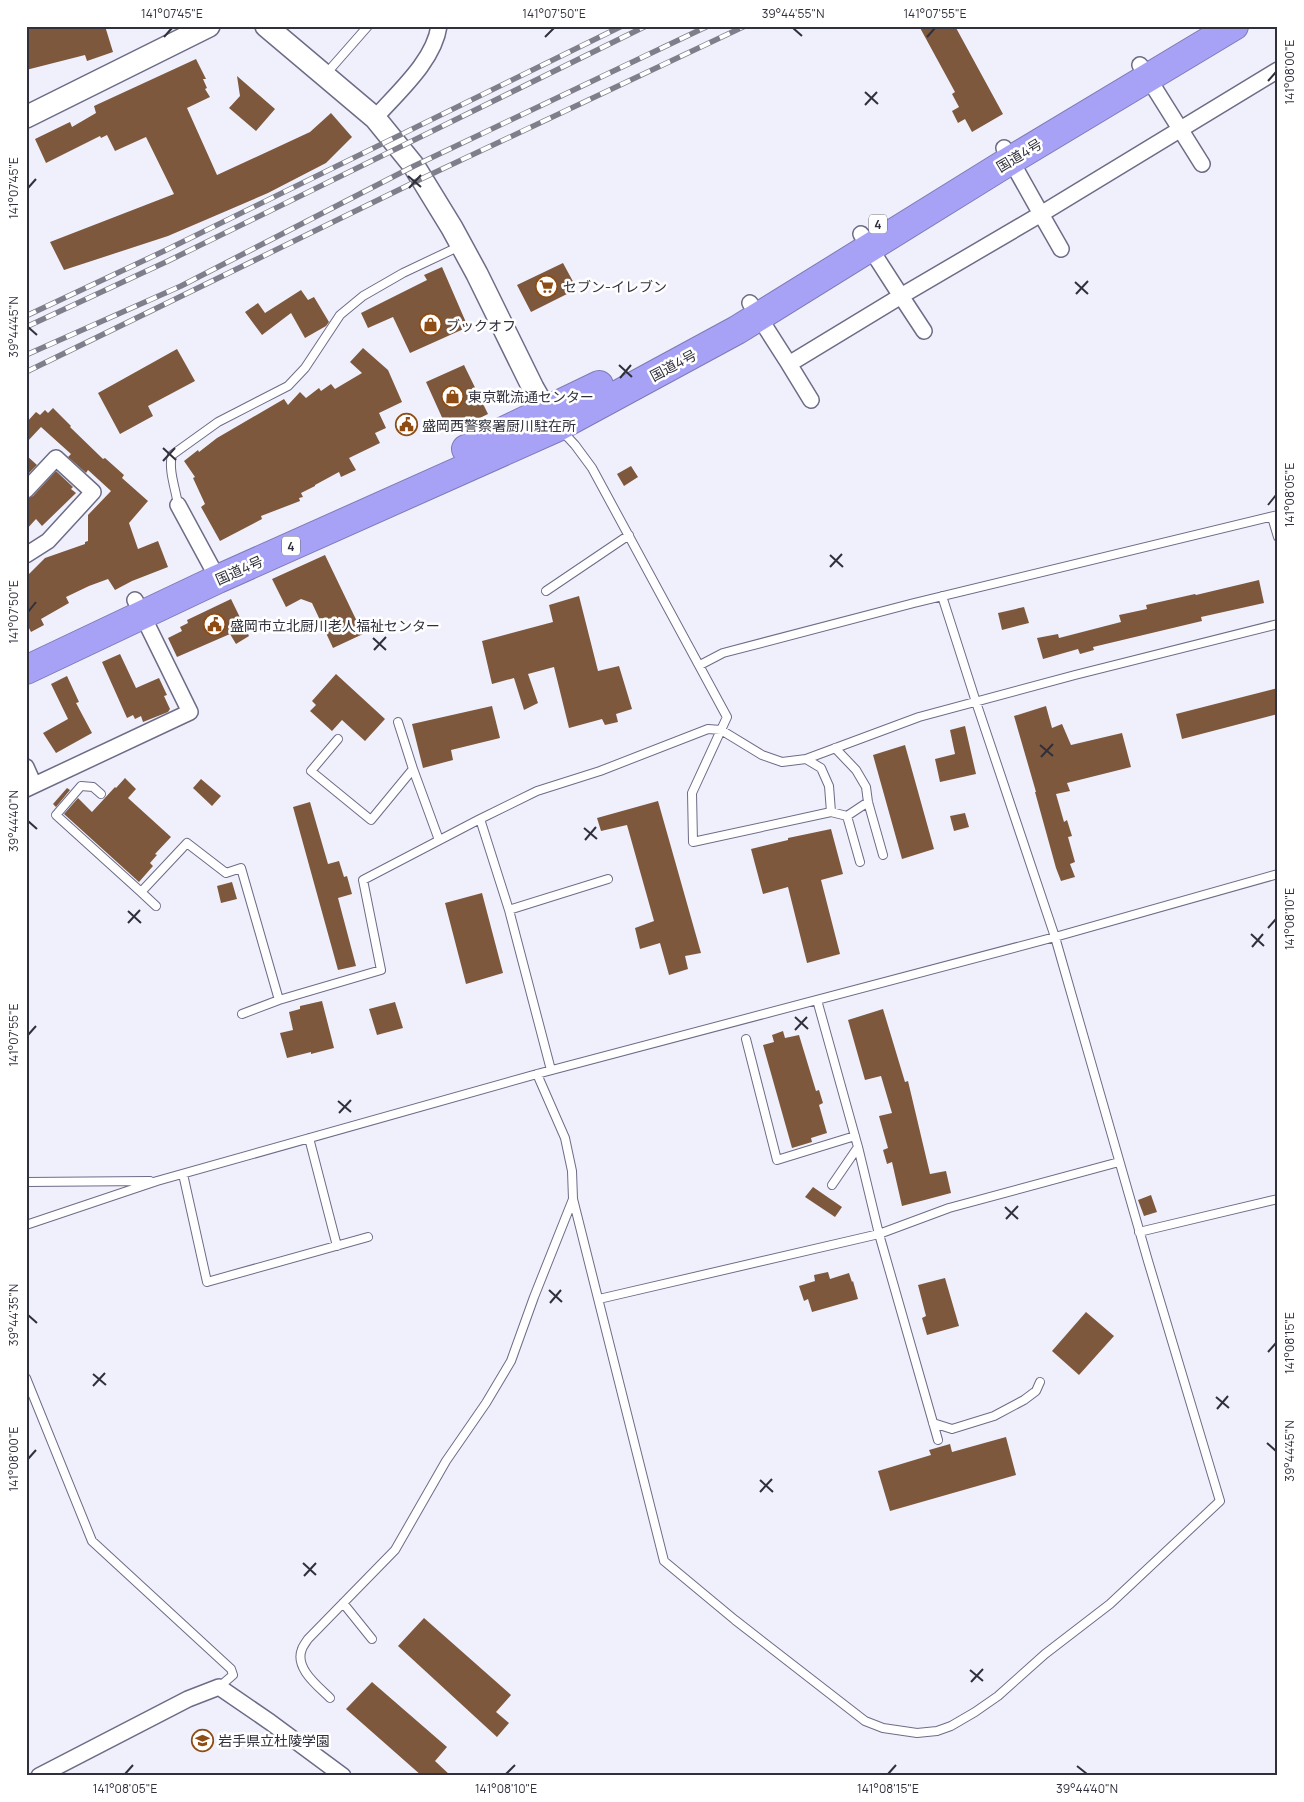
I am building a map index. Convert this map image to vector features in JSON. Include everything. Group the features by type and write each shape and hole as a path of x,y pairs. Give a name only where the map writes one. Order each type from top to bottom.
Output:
{"highway":[{"name":"国道4号","path":"26,656 139,608 214,572 358,497 552,418 703,349 754,310 865,241 1144,71 1217,30"},
{"name":"国道4号","path":"26,670 139,608"}],"street":[{"path":"26,118 208,26"},
{"path":"266,26 375,118 414,166 462,245 533,388 552,418"},
{"path":"375,118 424,63 433,47 439,26"},
{"path":"789,364 1278,70"},
{"path":"1144,71 1202,164"},
{"path":"1007,154 1061,249"},
{"path":"865,241 924,332"},
{"path":"754,310 811,400"},
{"path":"26,490 56,458 92,492 48,541 26,555"},
{"path":"178,505 214,572"},
{"path":"26,767 30,787 190,712 139,608"},
{"path":"39,1776 188,1699 219,1687 343,1776"}],"lane":[{"path":"324,75 368,26"},
{"path":"178,505 171,471 170,462 172,455 218,422 288,386 305,368 340,315 363,296 403,273 462,245"},
{"path":"552,418 592,468 727,717 692,793 693,842 831,812 847,816 868,802"},
{"path":"700,665 723,654 942,596 1275,516 1278,537"},
{"path":"546,591 629,535"},
{"path":"537,1074 566,1138 572,1171 573,1199 664,1561 743,1626 865,1721 883,1728 917,1733 937,1731 951,1726 998,1696 1045,1654 1110,1604 1220,1501 1055,936 942,596"},
{"path":"242,1014 279,1000 381,970 363,880 538,791 600,771 708,729 722,730 762,755 782,762 806,759 919,717 1084,672 1278,624"},
{"path":"398,722 439,840"},
{"path":"338,739 311,771 371,820 413,768"},
{"path":"835,748 856,770 866,787 882,855"},
{"path":"806,759 821,768 829,786 831,812"},
{"path":"101,794 93,787 81,786 56,815 156,906"},
{"path":"847,816 860,862"},
{"path":"480,819 509,910 551,1070"},
{"path":"141,892 187,843 226,873 242,868 279,1000"},
{"path":"26,1225 158,1181 551,1070 1055,936 1278,874"},
{"path":"509,910 608,879"},
{"path":"817,1000 858,1147 879,1234 938,1440"},
{"path":"746,1040 777,1160 855,1136"},
{"path":"309,1138 337,1246"},
{"path":"832,1185 858,1147"},
{"path":"599,1299 879,1234 949,1208 1120,1162"},
{"path":"183,1174 208,1282 368,1237"},
{"path":"26,1182 158,1181"},
{"path":"330,1698 312,1679 301,1663 301,1650 308,1639 395,1550 446,1461 486,1403 511,1361 573,1199"},
{"path":"1140,1232 1278,1199"},
{"path":"26,1378 92,1541 230,1669 233,1674 219,1687"},
{"path":"933,1423 952,1429 994,1416 1024,1400 1036,1391 1040,1382"},
{"path":"343,1603 372,1639"}],"building":[{"path":"26,26 105,26 113,52 87,61 85,55 26,70"},
{"path":"919,26 955,26 1003,114 972,132 965,119 958,123 952,111 959,107 952,94 955,92"},
{"path":"196,59 206,79 203,79 207,88 205,89 210,97 187,108 217,175 310,132 331,113 352,137 326,163 268,193 168,236 64,270 50,242 174,194 146,137 115,151 107,135 101,138 100,136 46,163 35,139 70,122 72,127 96,113 94,106"},
{"path":"237,76 275,109 256,131 229,108 240,96"},
{"name":"セブン-イレブン","path":"563,263 576,287 566,292 567,294 531,312 517,285"},
{"path":"442,267 468,327 410,353 393,317 368,328 361,313 427,280 424,275"},
{"path":"301,290 308,300 314,297 329,322 326,326 305,338 291,313 262,335 245,312 258,303 265,313"},
{"path":"363,348 388,370 402,402 379,413 386,428 375,433 380,443 349,458 356,470 341,477 339,472 301,493 303,497 299,498 300,501 261,516 262,519 220,541 201,507 205,504 193,478 195,477 184,461 217,438 284,399 288,405 300,392 306,398 319,388 321,391 331,384 335,389 362,373 350,362"},
{"path":"177,349 195,381 148,406 153,416 120,434 98,393"},
{"path":"464,365 488,414 449,433 426,382"},
{"path":"53,408 103,459 105,458 124,475 122,478 148,501 129,523 138,549 158,541 168,567 115,590 108,579 89,586 66,597 69,603 41,619 44,625 31,632 26,622 26,577 45,558 85,544 88,541 88,515 111,491 88,470 86,473 68,457 71,454 41,427 26,443 26,423 36,412 40,415 45,410 48,413"},
{"path":"26,455 37,465 26,476"},
{"path":"631,466 638,477 624,486 617,474"},
{"path":"56,471 73,487 71,489 76,493 42,526 36,519 26,530 26,499 33,496"},
{"path":"325,555 363,634 333,648 312,603 301,599 286,607 272,579"},
{"path":"1259,580 1264,603 1201,617 1202,621 1093,647 1094,650 1080,654 1078,649 1043,659 1037,638 1058,634 1059,638 1121,622 1119,615 1147,609 1146,605"},
{"path":"579,596 598,671 619,666 632,709 616,714 618,722 605,725 602,719 569,728 554,667 528,674 538,703 524,710 514,678 492,684 482,641 553,622 549,605"},
{"name":"盛岡市立北厨川老人福祉センター","path":"231,599 249,636 236,644 230,634 177,657 168,638 182,631 180,627 188,623 187,620"},
{"path":"1024,607 1029,623 1002,630 998,613"},
{"path":"120,654 136,688 159,678 167,695 164,696 170,709 168,712 143,722 141,716 135,719 133,715 127,718 102,662"},
{"path":"336,674 385,719 365,741 342,720 332,731 310,711 316,705 312,701"},
{"path":"67,676 79,702 76,703 92,733 56,753 43,733 68,719 51,684"},
{"path":"1278,688 1278,714 1182,739 1176,714"},
{"path":"492,706 500,738 451,750 453,760 423,768 412,724"},
{"path":"1046,706 1052,728 1062,724 1071,745 1122,733 1131,767 1067,783 1070,791 1056,794 1064,822 1067,820 1072,836 1068,837 1075,862 1070,864 1075,877 1061,881 1014,716"},
{"path":"965,726 976,774 940,782 935,759 955,754 950,730"},
{"path":"905,745 934,849 902,859 873,755"},
{"path":"125,778 136,789 128,798 171,837 155,854 157,855 150,863 153,866 139,882 64,814 78,798 92,812"},
{"path":"201,779 221,796 212,806 193,788"},
{"path":"67,788 70,790 56,807 53,804"},
{"path":"658,801 701,953 685,956 688,969 669,975 660,943 640,949 635,928 654,921 627,825 601,831 597,818"},
{"path":"310,802 328,864 339,861 344,877 347,876 352,894 338,898 356,966 338,970 293,807"},
{"path":"965,813 969,827 954,831 950,816"},
{"path":"831,829 843,874 821,880 840,954 807,963 788,887 763,894 751,849 788,840 788,838"},
{"path":"232,882 237,899 221,903 217,886"},
{"path":"482,893 503,973 466,984 445,903"},
{"path":"322,1001 334,1048 287,1058 280,1033 293,1030 289,1012 300,1009 300,1006"},
{"path":"395,1002 403,1028 377,1035 369,1009"},
{"path":"883,1009 905,1082 908,1081 930,1174 946,1171 951,1193 902,1206 892,1162 887,1164 883,1150 888,1148 879,1116 892,1113 881,1076 865,1080 848,1020"},
{"path":"783,1031 785,1038 799,1035 816,1091 819,1090 823,1103 819,1105 827,1133 811,1138 812,1142 792,1148 763,1045 774,1042 772,1035"},
{"path":"813,1187 842,1207 835,1217 805,1197"},
{"path":"1151,1195 1157,1212 1144,1216 1138,1200"},
{"path":"828,1272 830,1279 849,1273 858,1299 812,1312 808,1299 804,1301 799,1286 815,1281 814,1275"},
{"path":"945,1278 959,1326 927,1335 922,1318 926,1316 918,1285"},
{"path":"1086,1312 1114,1336 1079,1375 1052,1351"},
{"path":"1006,1437 1016,1475 890,1511 878,1471 931,1455 929,1450 950,1444 952,1452"},
{"path":"424,1618 511,1695 496,1712 509,1723 497,1737 398,1646"},
{"path":"372,1682 447,1747 435,1761 451,1776 422,1776 346,1709"}],"railway":[{"path":"26,316 164,251 622,26"},
{"path":"26,327 168,261 646,26"},
{"path":"26,355 181,286 414,166 708,26"},
{"path":"26,372 421,179 745,26"}],"place":[{"name":"セブン-イレブン","path":"547,286"},
{"name":"ブックオフ","path":"430,325"},
{"name":"東京靴流通センター","path":"452,396"},
{"name":"盛岡西警察署厨川駐在所","path":"406,425"},
{"name":"盛岡市立北厨川老人福祉センター","path":"214,625"},
{"name":"岩手県立杜陵学園","path":"202,1740"}]}
